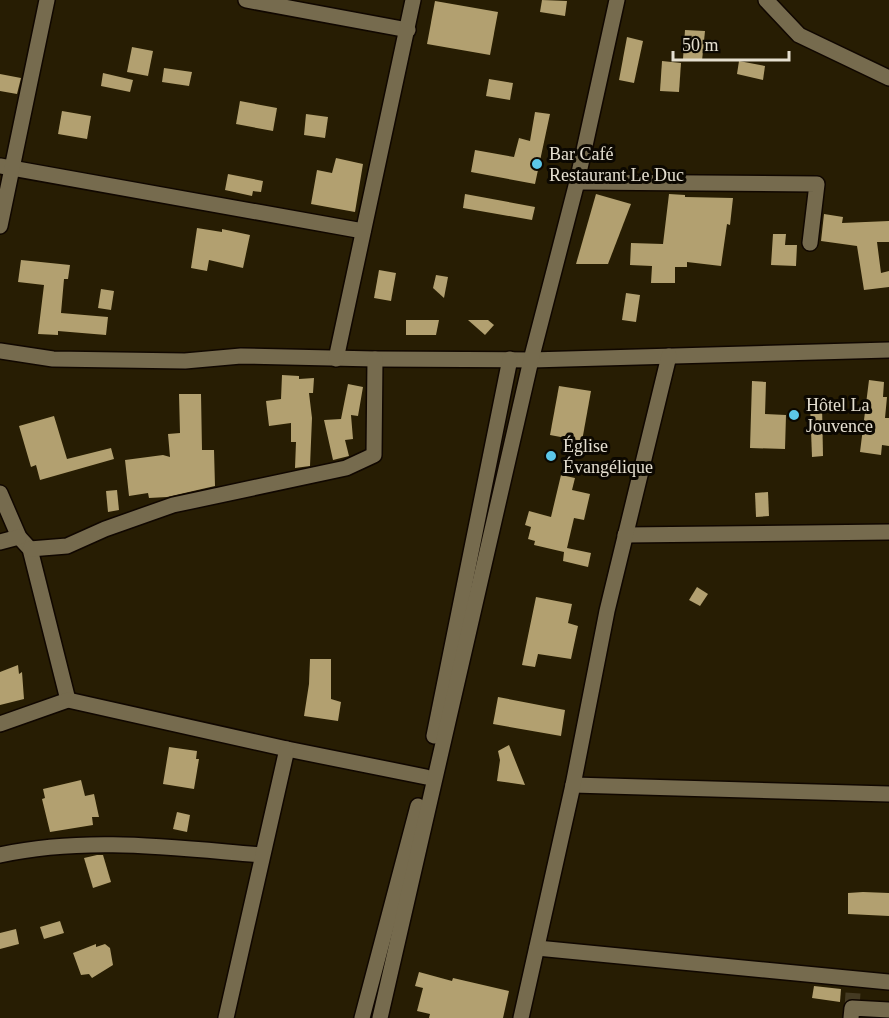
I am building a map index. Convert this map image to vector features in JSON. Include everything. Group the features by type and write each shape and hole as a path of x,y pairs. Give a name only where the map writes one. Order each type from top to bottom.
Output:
{"street":[{"path":"0,226 6,167 47,0"},
{"path":"246,0 408,30"},
{"path":"336,359 413,0"},
{"path":"380,1018 531,360 577,182 617,0"},
{"path":"766,0 799,35 889,78"},
{"path":"6,167 363,231"},
{"path":"577,182 817,184 810,243"},
{"path":"0,351 53,359 185,361 241,356 531,360 889,350"},
{"path":"521,1018 573,785 607,611 669,356"},
{"path":"30,549 66,546 105,529 173,506 346,468 374,455 375,359"},
{"path":"362,1018 426,777 510,359"},
{"path":"0,493 19,537 30,549 68,700"},
{"path":"625,535 889,532"},
{"path":"0,542 19,537"},
{"path":"0,724 68,700 287,749 426,777"},
{"path":"226,1018 287,749"},
{"path":"573,785 889,794"},
{"path":"0,855 58,845 112,845 262,855"},
{"path":"537,948 889,982"},
{"path":"850,1018 852,1008 889,1010"}],"building":[{"path":"542,0 567,1 565,16 540,12"},
{"path":"435,1 498,12 490,55 427,44"},
{"path":"685,30 705,31 702,61 683,59"},
{"path":"627,37 643,41 634,83 619,80"},
{"path":"132,47 153,51 148,76 127,72"},
{"path":"662,61 681,63 679,92 660,91"},
{"path":"739,61 765,66 763,80 737,74"},
{"path":"164,68 192,72 189,86 162,82"},
{"path":"103,73 133,80 130,92 101,86"},
{"path":"0,74 21,78 17,94 0,91"},
{"path":"489,79 513,83 510,100 486,96"},
{"path":"240,101 277,108 273,131 236,124"},
{"path":"62,111 91,116 87,139 58,134"},
{"path":"535,112 550,114 535,184 471,172 475,150 514,157 519,138 530,141"},
{"path":"306,114 328,117 325,138 304,135"},
{"path":"336,158 363,164 355,212 311,204 317,170 332,173"},
{"path":"228,174 263,181 261,192 253,191 252,196 225,190"},
{"path":"465,194 535,207 532,220 463,208"},
{"path":"596,194 631,204 608,264 576,264"},
{"path":"669,194 685,195 685,197 733,198 730,225 727,224 721,266 687,262 687,267 675,267 675,283 651,283 652,266 630,265 631,243 663,244"},
{"path":"824,214 843,217 842,223 889,221 889,242 877,242 881,273 889,271 889,287 864,290 857,246 821,241"},
{"path":"197,228 222,232 222,229 250,235 243,268 209,260 207,271 191,268"},
{"path":"773,234 786,234 785,245 797,245 796,266 771,265"},
{"path":"21,260 70,265 68,279 64,279 61,313 108,317 106,335 58,331 58,335 38,334 44,285 18,282"},
{"path":"379,270 396,273 391,301 374,298"},
{"path":"436,275 448,277 444,298 433,288"},
{"path":"101,289 114,291 111,310 98,308"},
{"path":"626,293 640,295 636,322 622,320"},
{"path":"406,320 439,320 436,335 406,335"},
{"path":"468,320 488,320 494,325 485,335"},
{"path":"282,375 299,376 299,379 314,378 313,393 309,393 312,418 310,466 295,468 296,442 291,442 291,423 269,426 266,401 281,399"},
{"path":"869,380 884,382 883,397 887,397 885,418 889,418 889,446 882,445 881,455 860,452"},
{"path":"752,381 766,382 765,414 786,415 785,449 750,448"},
{"path":"348,384 363,387 358,416 351,415 353,439 345,440 349,456 333,460 324,420 341,419"},
{"path":"559,386 591,391 582,441 550,435"},
{"path":"179,394 201,394 202,450 214,450 215,486 167,497 149,498 148,493 129,496 125,460 163,455 170,457 168,434 180,433"},
{"path":"810,404 822,404 823,456 812,457"},
{"path":"54,416 67,459 111,448 114,459 40,480 36,465 31,467 19,426"},
{"path":"561,475 575,478 572,490 590,494 584,520 574,518 567,548 591,553 588,567 563,561 564,552 534,545 535,541 528,539 531,527 525,525 529,511 551,517"},
{"path":"117,490 119,510 108,512 106,491"},
{"path":"768,492 769,516 756,517 755,493"},
{"path":"697,587 708,594 700,606 689,600"},
{"path":"536,597 572,604 568,623 578,626 571,659 538,654 535,667 522,665"},
{"path":"310,659 331,659 331,699 341,702 338,721 304,716"},
{"path":"18,665 19,674 22,672 24,699 0,705 0,672"},
{"path":"498,697 565,710 561,736 493,724"},
{"path":"509,745 525,785 497,781 500,760 498,751"},
{"path":"169,747 197,751 196,759 199,759 194,789 163,784"},
{"path":"81,780 85,796 94,794 99,817 92,817 93,825 50,832 42,799 45,798 43,789"},
{"path":"177,812 190,815 187,832 173,829"},
{"path":"103,855 111,882 93,888 84,858"},
{"path":"848,893 889,893 889,916 848,914"},
{"path":"60,921 64,933 44,939 40,927"},
{"path":"16,929 19,944 0,949 0,933"},
{"path":"96,944 96,947 105,944 110,948 113,965 92,978 89,974 81,975 73,953"},
{"path":"419,972 452,981 453,978 509,991 503,1018 429,1018 430,1014 417,1011 423,988 415,986"},
{"path":"814,986 841,989 840,1002 812,998"}],"tunnel":[{"path":"852,1008 854,978"}],"place":[{"name":"Bar Café Restaurant Le Duc","path":"537,164"},
{"name":"Hôtel La Jouvence","path":"794,415"},
{"name":"Église Évangélique","path":"551,456"}]}
